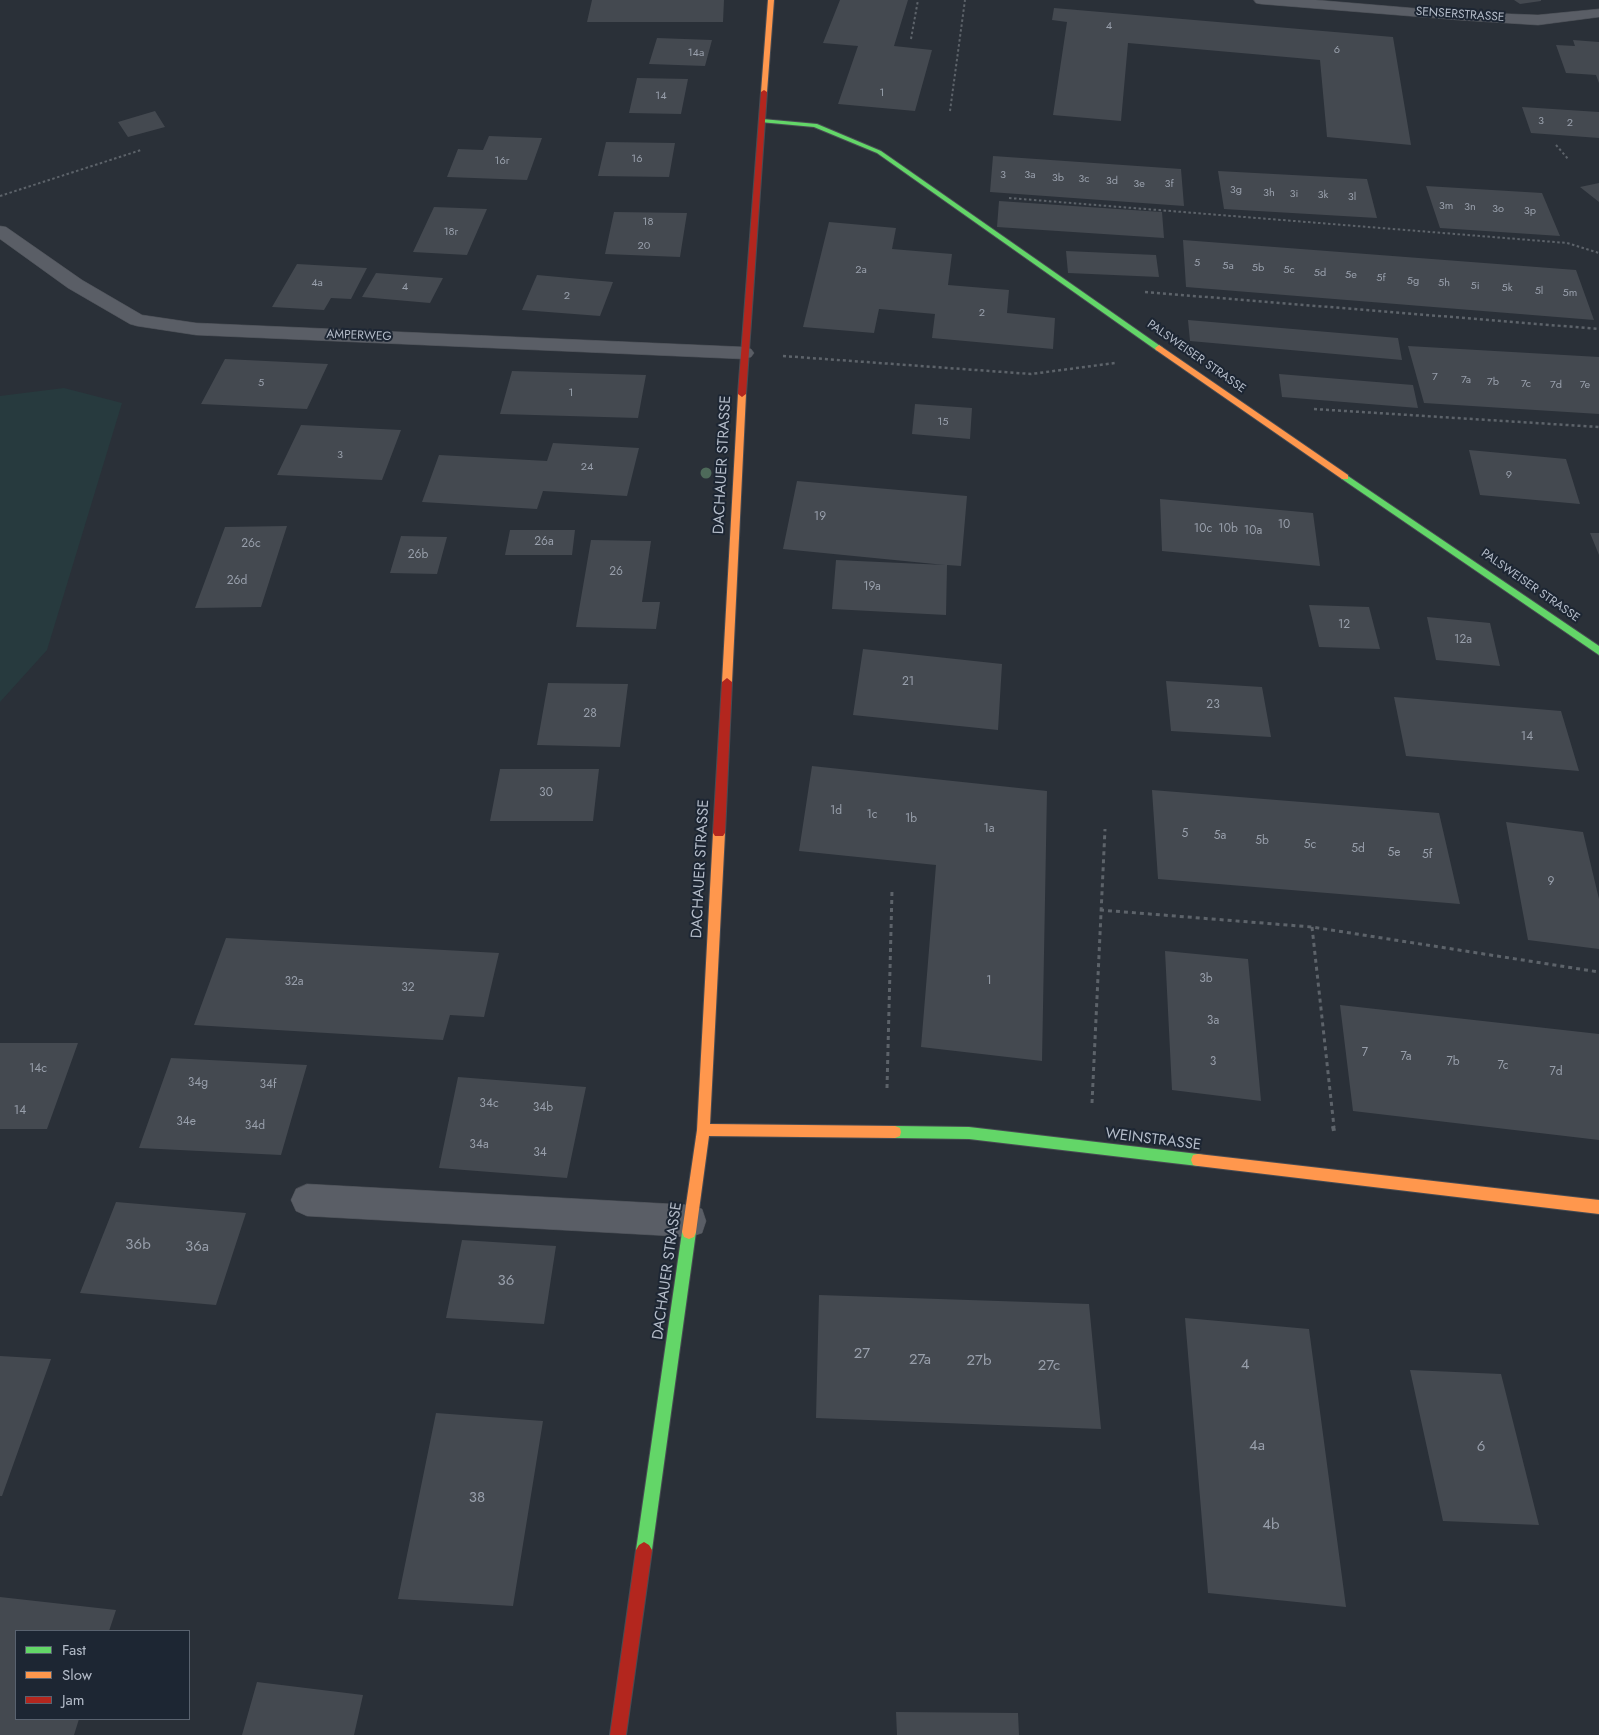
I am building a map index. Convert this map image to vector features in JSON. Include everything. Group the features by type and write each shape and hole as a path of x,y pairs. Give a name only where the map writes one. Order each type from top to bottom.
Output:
{"street":[{"name":"DACHAUER STRASSE","path":"618,1735 703,1130 744,353 771,0"},
{"name":"SENSERSTRASSE","path":"1262,0 1459,16 1538,20 1599,13"},
{"name":"PALSWEISER STRASSE","path":"762,121 815,125 879,152 1170,356 1599,651"},
{"name":"AMPERWEG","path":"0,231 75,284 137,320 196,329 744,353"},
{"name":"WEINSTRASSE","path":"703,1130 969,1132 1599,1207"},
{"path":"307,1200 690,1221"}],"path":[{"path":"911,39 918,0"},
{"path":"950,111 965,0"},
{"path":"1556,145 1569,160"},
{"path":"0,196 141,150"},
{"path":"941,195 1567,243 1599,253"},
{"path":"1142,292 1599,329"},
{"path":"744,353 1030,374 1170,356"},
{"path":"1306,409 1599,427"},
{"path":"1090,1147 1105,829"},
{"path":"886,1131 892,891"},
{"path":"1100,910 1312,928 1599,972"},
{"path":"1312,928 1339,1176"}],"green space":[{"path":"64,388 122,403 47,650 0,702 0,396"}],"building":[{"path":"592,0 724,0 723,22 587,22"},
{"path":"840,0 908,0 894,46 932,50 915,111 838,104 858,46 823,43"},
{"path":"1514,0 1541,0 1541,1 1520,4"},
{"path":"1054,8 1393,37 1411,145 1327,137 1320,60 1128,43 1121,121 1053,115 1067,22 1052,20"},
{"path":"657,38 712,40 705,66 649,64"},
{"path":"1573,40 1599,42 1599,83 1596,75 1566,73 1556,45 1575,46"},
{"path":"637,78 688,79 681,114 629,113"},
{"path":"1522,107 1599,112 1599,138 1531,133"},
{"path":"155,111 165,127 128,137 118,122"},
{"path":"489,136 542,138 527,180 447,177 458,149 483,150"},
{"path":"606,142 675,143 669,177 598,176"},
{"path":"993,156 1181,169 1184,206 990,192"},
{"path":"1218,171 1367,179 1377,218 1224,209"},
{"path":"1599,183 1599,202 1580,187"},
{"path":"1426,186 1542,193 1560,236 1440,228"},
{"path":"999,201 1162,212 1164,238 997,227"},
{"path":"434,207 487,209 467,255 413,252"},
{"path":"614,212 687,213 680,257 605,254"},
{"path":"829,222 896,228 892,249 952,254 948,285 1009,290 1007,313 1055,318 1053,349 932,338 935,314 879,309 874,333 803,327"},
{"path":"1183,240 1576,270 1594,320 1186,287"},
{"path":"1066,251 1156,255 1159,277 1068,273"},
{"path":"297,264 367,268 351,299 331,298 324,310 272,307"},
{"path":"376,273 443,278 430,303 362,297"},
{"path":"537,275 613,282 600,316 522,310"},
{"path":"1188,320 1398,338 1402,360 1190,341"},
{"path":"1408,346 1599,357 1599,414 1424,403"},
{"path":"225,359 328,364 307,409 201,404"},
{"path":"512,371 646,375 638,418 500,414"},
{"path":"1279,374 1413,385 1418,408 1282,397"},
{"path":"915,404 972,408 970,439 912,434"},
{"path":"301,425 401,430 382,480 277,475"},
{"path":"553,443 639,448 627,496 543,491 537,509 422,502 439,455 547,461"},
{"path":"1469,450 1566,459 1580,504 1480,495"},
{"path":"797,481 967,496 961,566 947,565 946,615 832,609 836,560 945,565 783,549"},
{"path":"1160,499 1313,513 1320,566 1162,551"},
{"path":"287,526 261,607 195,608 225,527"},
{"path":"510,530 575,530 572,555 505,555"},
{"path":"1590,533 1599,533 1599,555"},
{"path":"401,536 447,537 437,574 390,573"},
{"path":"591,540 651,541 642,602 660,602 656,629 576,627"},
{"path":"1309,605 1369,607 1380,649 1319,647"},
{"path":"1427,617 1490,623 1500,666 1436,660"},
{"path":"863,649 1002,664 998,730 853,715"},
{"path":"1166,681 1262,687 1271,737 1171,731"},
{"path":"548,683 628,684 620,747 537,745"},
{"path":"1394,697 1561,711 1579,771 1406,756"},
{"path":"812,766 1047,791 1042,1061 921,1047 936,865 799,851"},
{"path":"500,769 599,769 593,821 490,821"},
{"path":"1152,790 1439,813 1460,904 1158,879"},
{"path":"1506,822 1583,832 1599,899 1599,949 1528,940"},
{"path":"226,938 499,953 484,1017 450,1015 443,1040 194,1025"},
{"path":"1165,951 1248,959 1261,1101 1172,1090"},
{"path":"1340,1005 1599,1034 1599,1140 1353,1111"},
{"path":"0,1043 78,1043 47,1129 0,1129"},
{"path":"171,1058 307,1065 281,1155 139,1148"},
{"path":"458,1077 586,1087 567,1178 439,1168"},
{"path":"116,1202 246,1213 216,1305 80,1293"},
{"path":"462,1240 556,1246 544,1324 446,1318"},
{"path":"819,1295 1089,1304 1101,1429 816,1418"},
{"path":"1185,1318 1309,1329 1346,1607 1208,1593"},
{"path":"0,1356 51,1359 2,1496 0,1496"},
{"path":"1410,1370 1501,1374 1539,1525 1443,1521"},
{"path":"436,1413 543,1421 513,1606 398,1599"},
{"path":"0,1597 116,1610 109,1630 15,1630 15,1720 79,1720 74,1735 0,1735"},
{"path":"257,1682 363,1695 354,1735 242,1735"},
{"path":"896,1712 1018,1713 1019,1735 897,1735"}],"traffic: fast":[{"path":"762,121 815,125 879,152 1159,348"},
{"path":"1345,477 1599,651"},
{"path":"895,1132 969,1133 1198,1160"},
{"path":"644,1550 689,1232"}],"traffic: slow":[{"path":"764,92 771,0"},
{"path":"1159,348 1345,477"},
{"path":"727,682 742,394"},
{"path":"689,1232 703,1130 719,833"},
{"path":"703,1130 895,1132"},
{"path":"1198,1160 1599,1207"}],"traffic: jam":[{"path":"742,394 764,92"},
{"path":"719,833 727,682"},
{"path":"618,1735 644,1550"}]}
